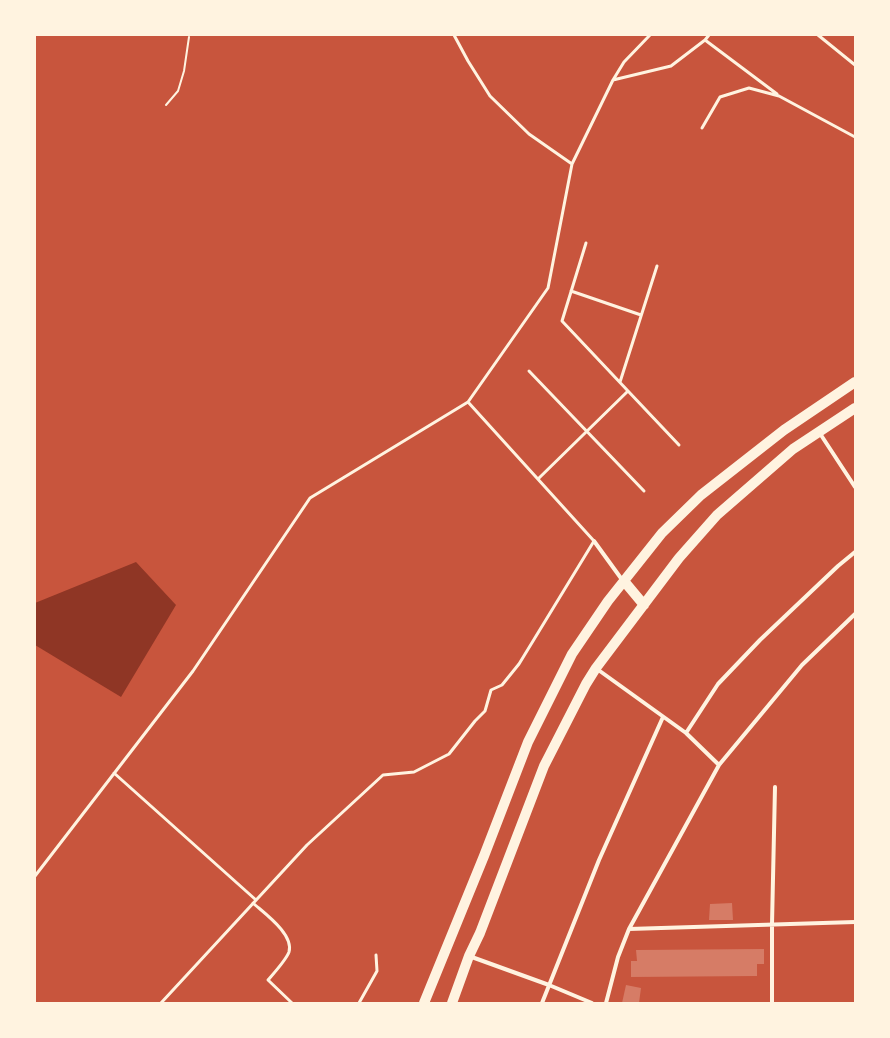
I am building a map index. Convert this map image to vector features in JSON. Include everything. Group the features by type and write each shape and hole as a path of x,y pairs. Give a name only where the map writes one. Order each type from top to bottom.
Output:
{"main road":[{"path":"424,1003 484,856 528,742 572,654 608,601 662,533 701,495 784,430 855,382"},
{"path":"452,1003 544,766 586,684 596,668 679,558 717,515 793,449 855,408"},
{"path":"624,581 644,605"}],"street":[{"path":"819,432 855,487"},
{"path":"594,541 624,581"},
{"path":"686,733 718,684 760,640 838,566 855,552"},
{"path":"606,1003 618,957 629,929 719,765 802,665 855,614"},
{"path":"596,668 686,733 719,765"},
{"path":"542,1003 599,860 664,717"},
{"path":"772,1003 775,787"},
{"path":"629,929 855,922"},
{"path":"470,956 549,985 592,1003"}],"lane":[{"path":"454,35 490,96 529,134 572,164"},
{"path":"35,876 193,671 310,498 468,402 548,288 572,164 613,80 624,62 650,35"},
{"path":"613,80 671,66 705,40 709,35"},
{"path":"818,35 855,65"},
{"path":"705,40 779,96 855,137"},
{"path":"702,128 720,97 749,88 779,96"},
{"path":"586,243 562,321 679,445"},
{"path":"620,382 657,266"},
{"path":"571,291 641,315"},
{"path":"529,371 644,491"},
{"path":"538,479 628,391"},
{"path":"161,1003 307,845 383,775 414,772 449,754 475,721 485,711 491,690 502,685 519,664 594,541 468,402"},
{"path":"114,773 255,901 279,926 289,943 289,953 268,980 292,1003"},
{"path":"359,1003 377,971 376,955"}],"path":[{"path":"166,105 178,91 184,71 188,36"}],"shaded area":[{"path":"136,562 176,605 121,697 35,645 35,603"}],"building":[{"path":"732,903 733,920 709,920 710,904"},
{"path":"764,949 764,964 757,964 757,976 631,977 631,961 637,961 636,950"},
{"path":"626,985 641,988 639,1003 622,1003"}]}
